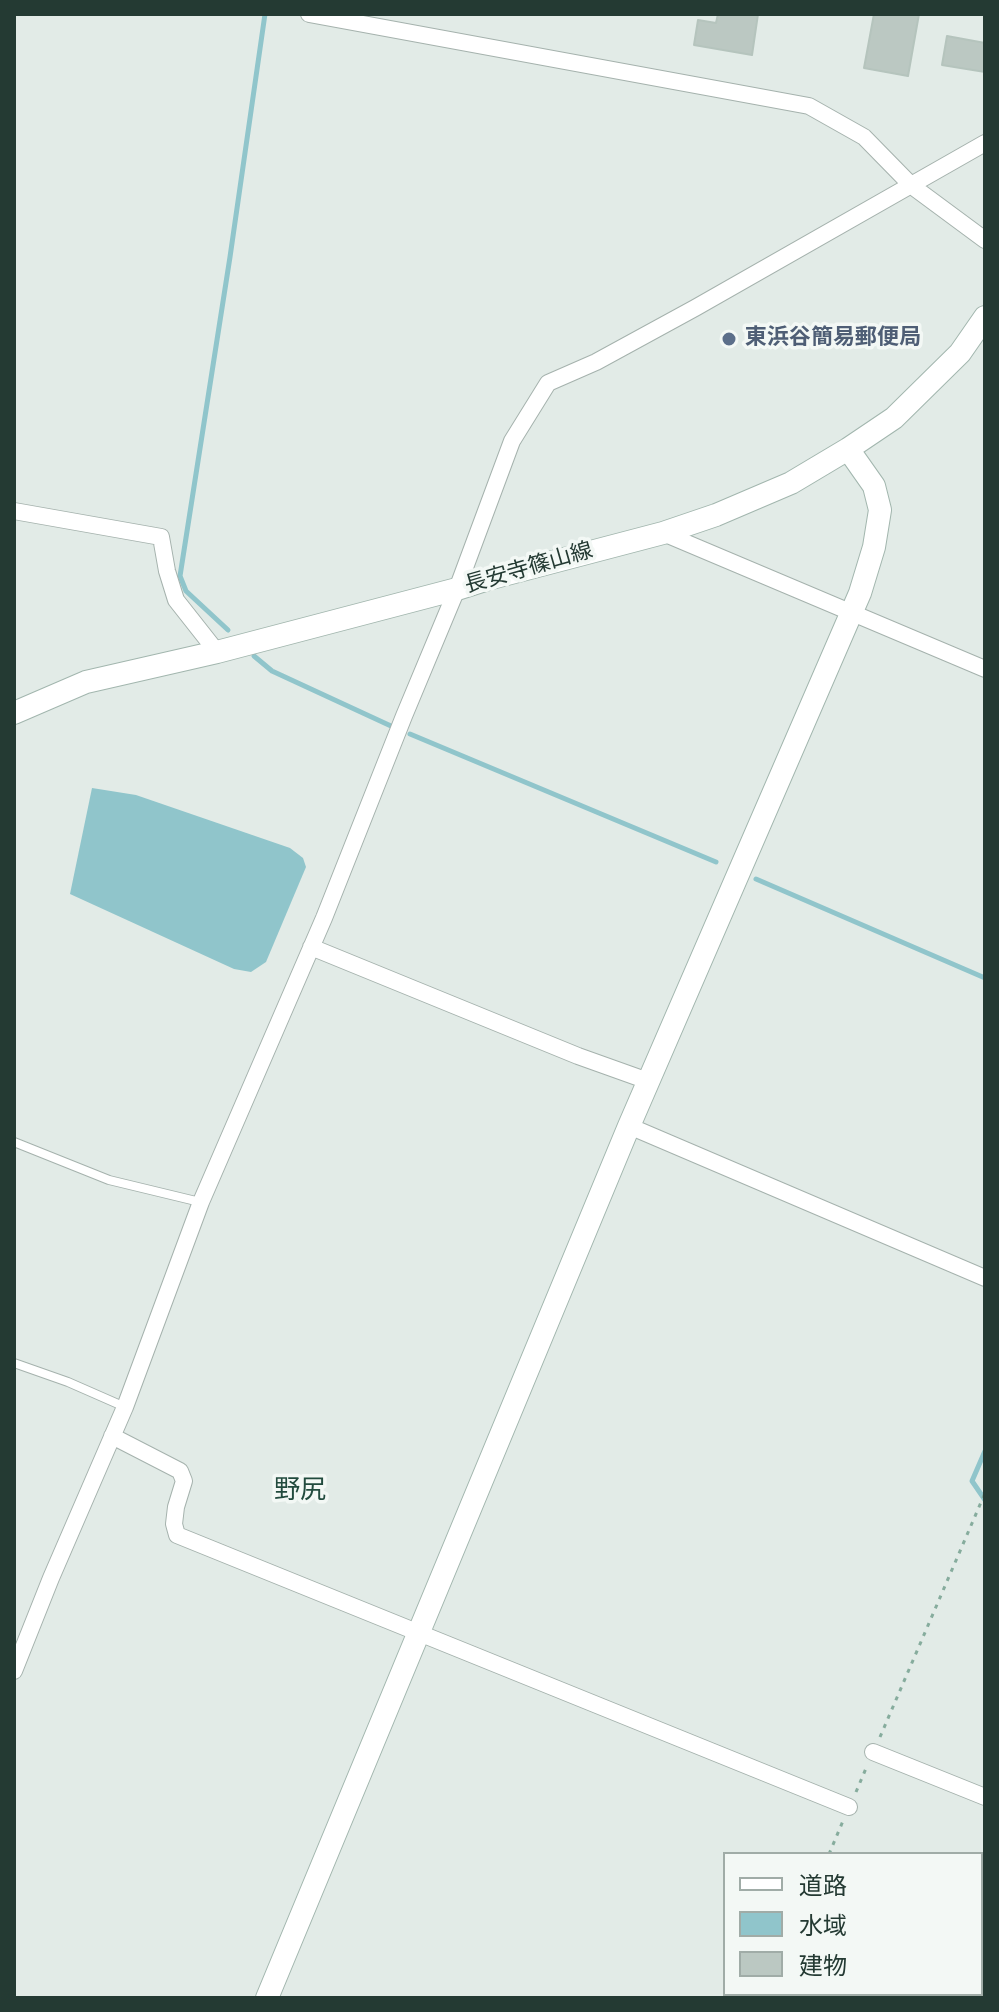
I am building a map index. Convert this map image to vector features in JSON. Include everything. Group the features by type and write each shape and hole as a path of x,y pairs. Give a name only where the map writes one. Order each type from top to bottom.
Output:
{"street":[{"path":"309,14 809,106 864,137 912,186 985,240"},
{"path":"14,1671 125,1407 201,1202 311,947 457,589 512,441 548,383 596,362 985,143"},
{"name":"長安寺篠山線","path":"14,713 86,682 217,652 457,589 663,533 716,515 791,483 894,418 960,353 985,317"},
{"path":"267,1998 629,1126 852,612 874,547 880,510 874,486 848,449"},
{"path":"14,511 161,537 176,600 217,652"},
{"path":"663,533 985,669"},
{"path":"311,947 578,1056 648,1081"},
{"path":"629,1126 985,1278"},
{"path":"112,1436 180,1471 184,1481 176,1507 174,1524 177,1535 849,1807"},
{"path":"873,1752 985,1797"}],"lane":[{"path":"14,1142 109,1180 201,1202"},
{"path":"14,1363 125,1407"}],"path":[{"path":"830,1852 985,1493"}],"water":[{"path":"92,788 136,795 290,848 303,858 306,867 266,962 251,972 234,969 70,894"}],"building":[{"path":"718,14 758,14 752,55 694,45 698,20 716,23"},
{"path":"874,14 919,14 908,76 864,68"},
{"path":"947,36 985,43 985,72 942,65"}],"waterway":[{"path":"228,630 186,591 180,576 265,14"},
{"path":"254,656 272,671 391,726"},
{"path":"410,734 716,862"},
{"path":"756,879 985,978"},
{"path":"985,1451 972,1481 985,1500"}],"place":[{"name":"東浜谷簡易郵便局","path":"729,339"}],"district":[{"name":"野尻","path":"300,1492"}]}
